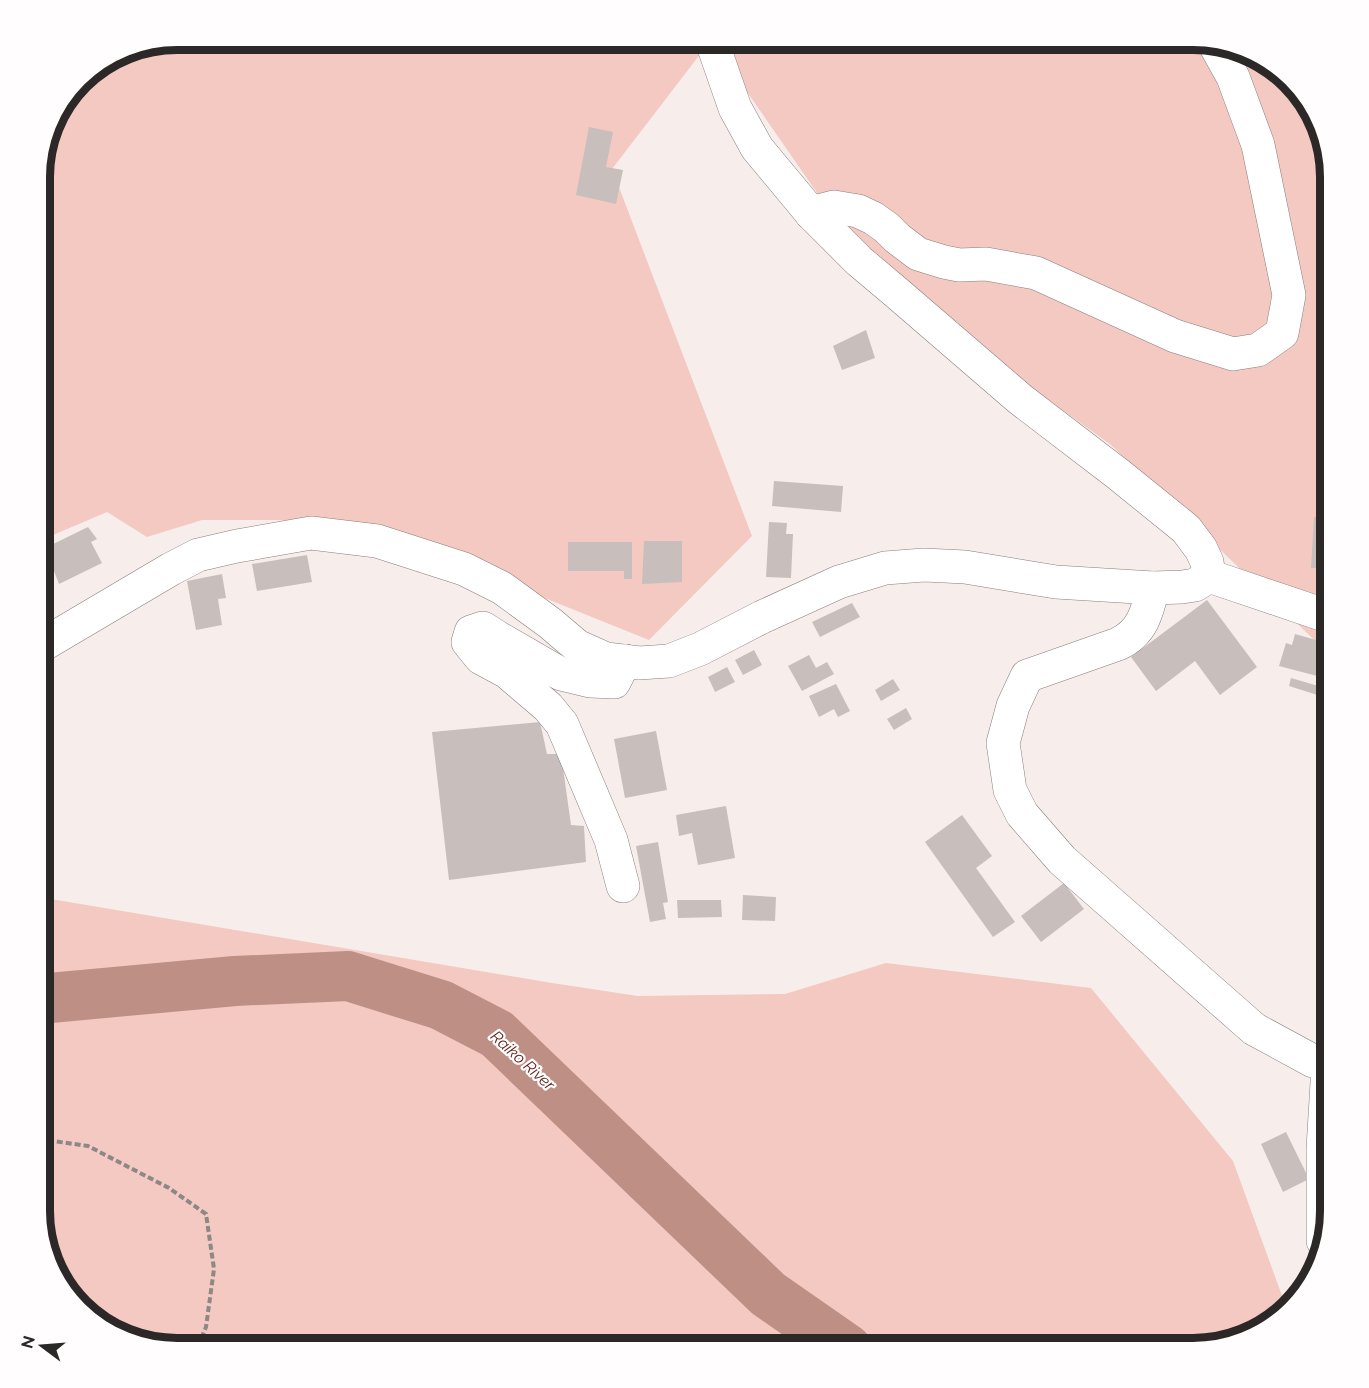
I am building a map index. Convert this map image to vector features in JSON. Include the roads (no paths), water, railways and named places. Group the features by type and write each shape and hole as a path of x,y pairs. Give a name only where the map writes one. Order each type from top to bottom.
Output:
{"street":[{"path":"715,50 735,108 758,148 811,213 859,261 1020,399 1186,529 1202,549 1209,576"},
{"path":"811,213 834,207 858,211 887,228 918,254 959,265 986,264 1036,273 1175,336 1233,354 1258,350 1282,333 1289,295 1258,145 1233,77 1219,53"},
{"path":"50,640 198,555 311,533 377,541 464,569 502,588 577,646 606,659 639,663 669,661 700,649 762,617 839,582 885,568 924,565 965,567 1056,582 1153,588 1195,585 1209,576"},
{"path":"1209,576 1320,614"},
{"path":"1153,588 1147,612 1140,626 1129,639 1118,645 1027,676 1013,706 1003,743 1010,789 1022,814 1062,860 1254,1029 1320,1063"},
{"path":"623,886 610,840 562,724 548,707 507,672 481,658 468,642 471,632 483,628 561,674 590,681 614,682 625,661"}],"waterway":[{"name":"Raiko River","path":"50,998 235,981 348,976 441,1005 497,1034 768,1294 831,1338"}]}
